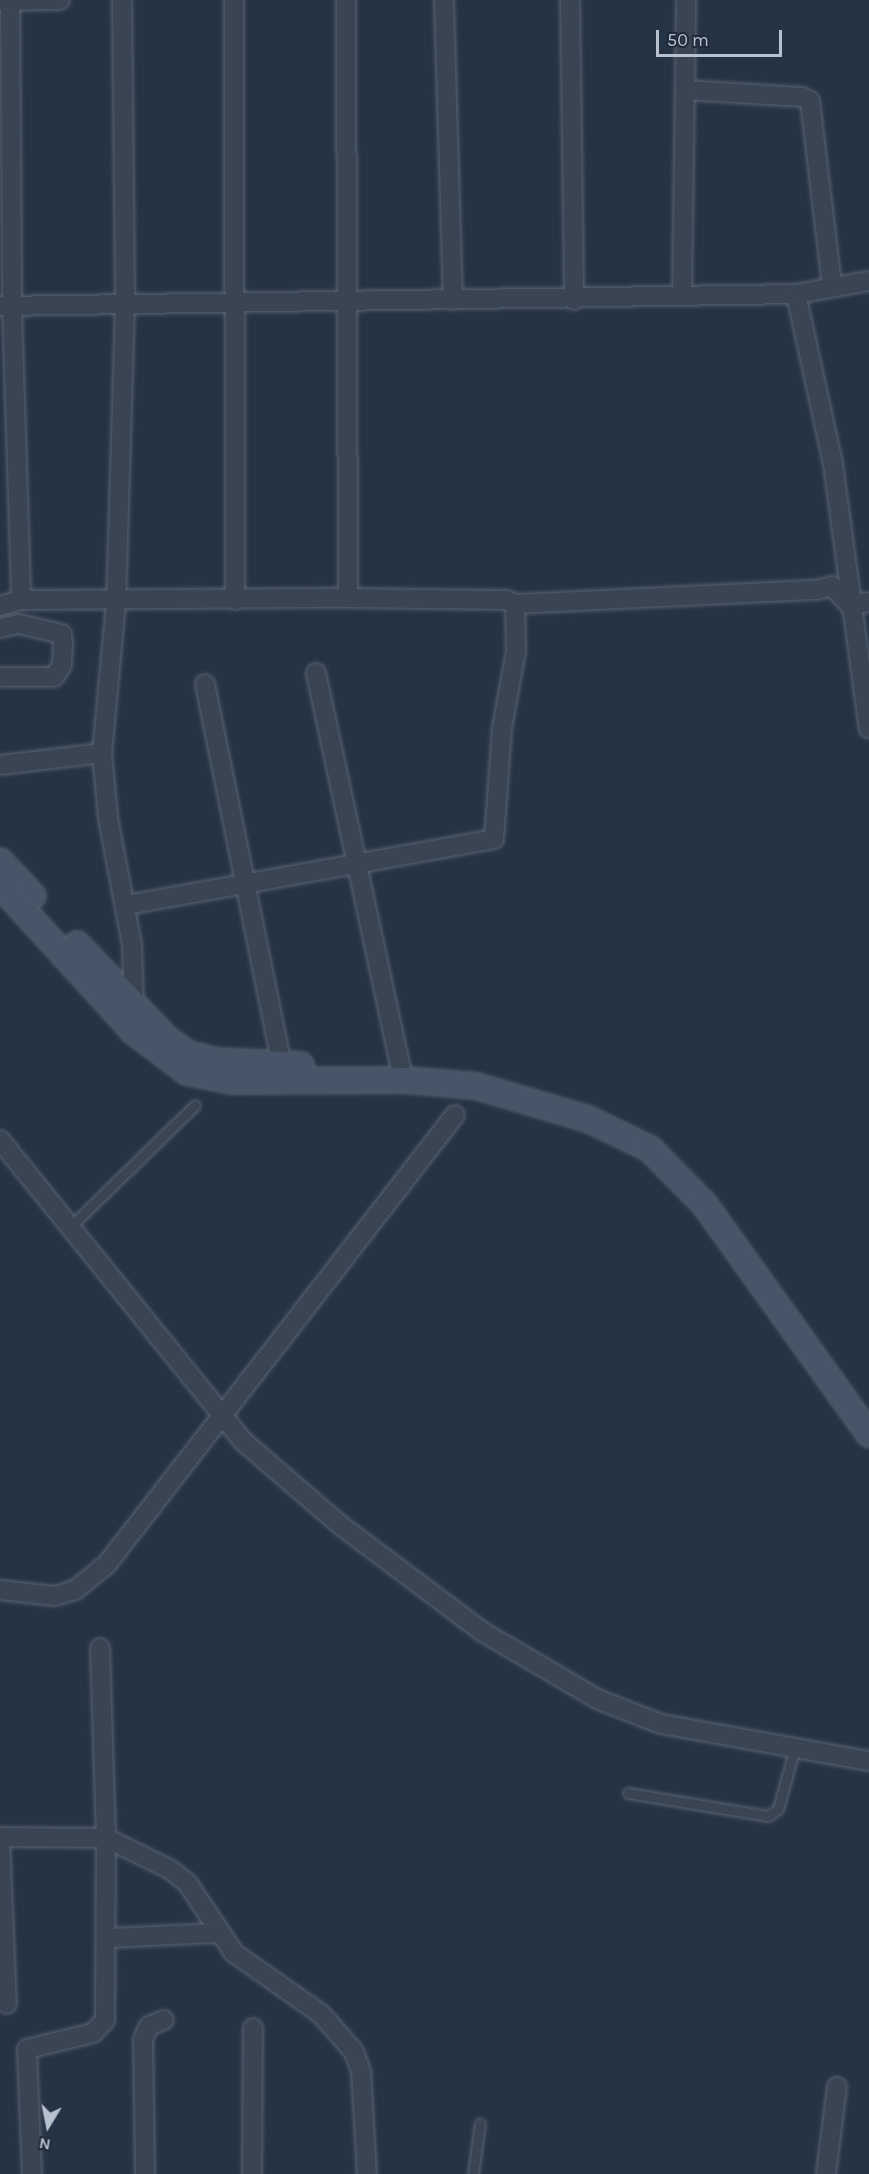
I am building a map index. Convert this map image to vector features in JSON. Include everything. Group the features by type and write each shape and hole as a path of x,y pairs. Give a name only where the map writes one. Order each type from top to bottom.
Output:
{"street":[{"path":"21,600 6,306 7,1 60,0"},
{"path":"122,0 125,304 116,603 102,753 108,818 132,945 134,1005"},
{"path":"234,0 235,600"},
{"path":"346,0 345,301 348,598"},
{"path":"444,0 453,300"},
{"path":"570,0 574,300"},
{"path":"682,296 686,0"},
{"path":"685,90 802,97 810,101 832,285"},
{"path":"6,306 574,300 796,294 832,285 869,280"},
{"path":"796,294 833,464 850,605 869,729"},
{"path":"0,606 21,600 116,603 348,598 507,600 515,604 817,590 832,586 850,605"},
{"path":"850,605 869,602"},
{"path":"126,905 356,861 494,839 502,728 516,651 515,604"},
{"path":"0,628 19,624 62,634 63,644 62,665 54,677 0,677"},
{"path":"316,673 401,1068"},
{"path":"205,684 282,1065"},
{"path":"0,765 102,753"},
{"path":"0,861 134,1005 188,1054 216,1061 401,1068 475,1075 642,1131 692,1167 869,1406"},
{"path":"0,885 134,1032 187,1072 232,1081 455,1083 547,1099 635,1141 683,1178 743,1254 869,1434"},
{"path":"0,1590 56,1596 75,1590 107,1564 223,1417 454,1115"},
{"path":"0,1140 244,1442 339,1524 483,1632 597,1699 661,1724 794,1751 869,1761"},
{"path":"32,2174 27,2049 101,2028 105,2009 106,1838 100,1648"},
{"path":"7,2004 0,1838 106,1838 171,1870 188,1884 219,1933 252,1968 321,2014 354,2052 360,2071 368,2174"},
{"path":"107,1938 219,1933"},
{"path":"145,2174 143,2039 149,2026 164,2020"},
{"path":"252,2174 253,2028"},
{"path":"826,2174 837,2087"}],"lane":[{"path":"71,1226 195,1105"},
{"path":"628,1794 768,1816 778,1809 794,1751"},
{"path":"474,2174 480,2123"}]}
